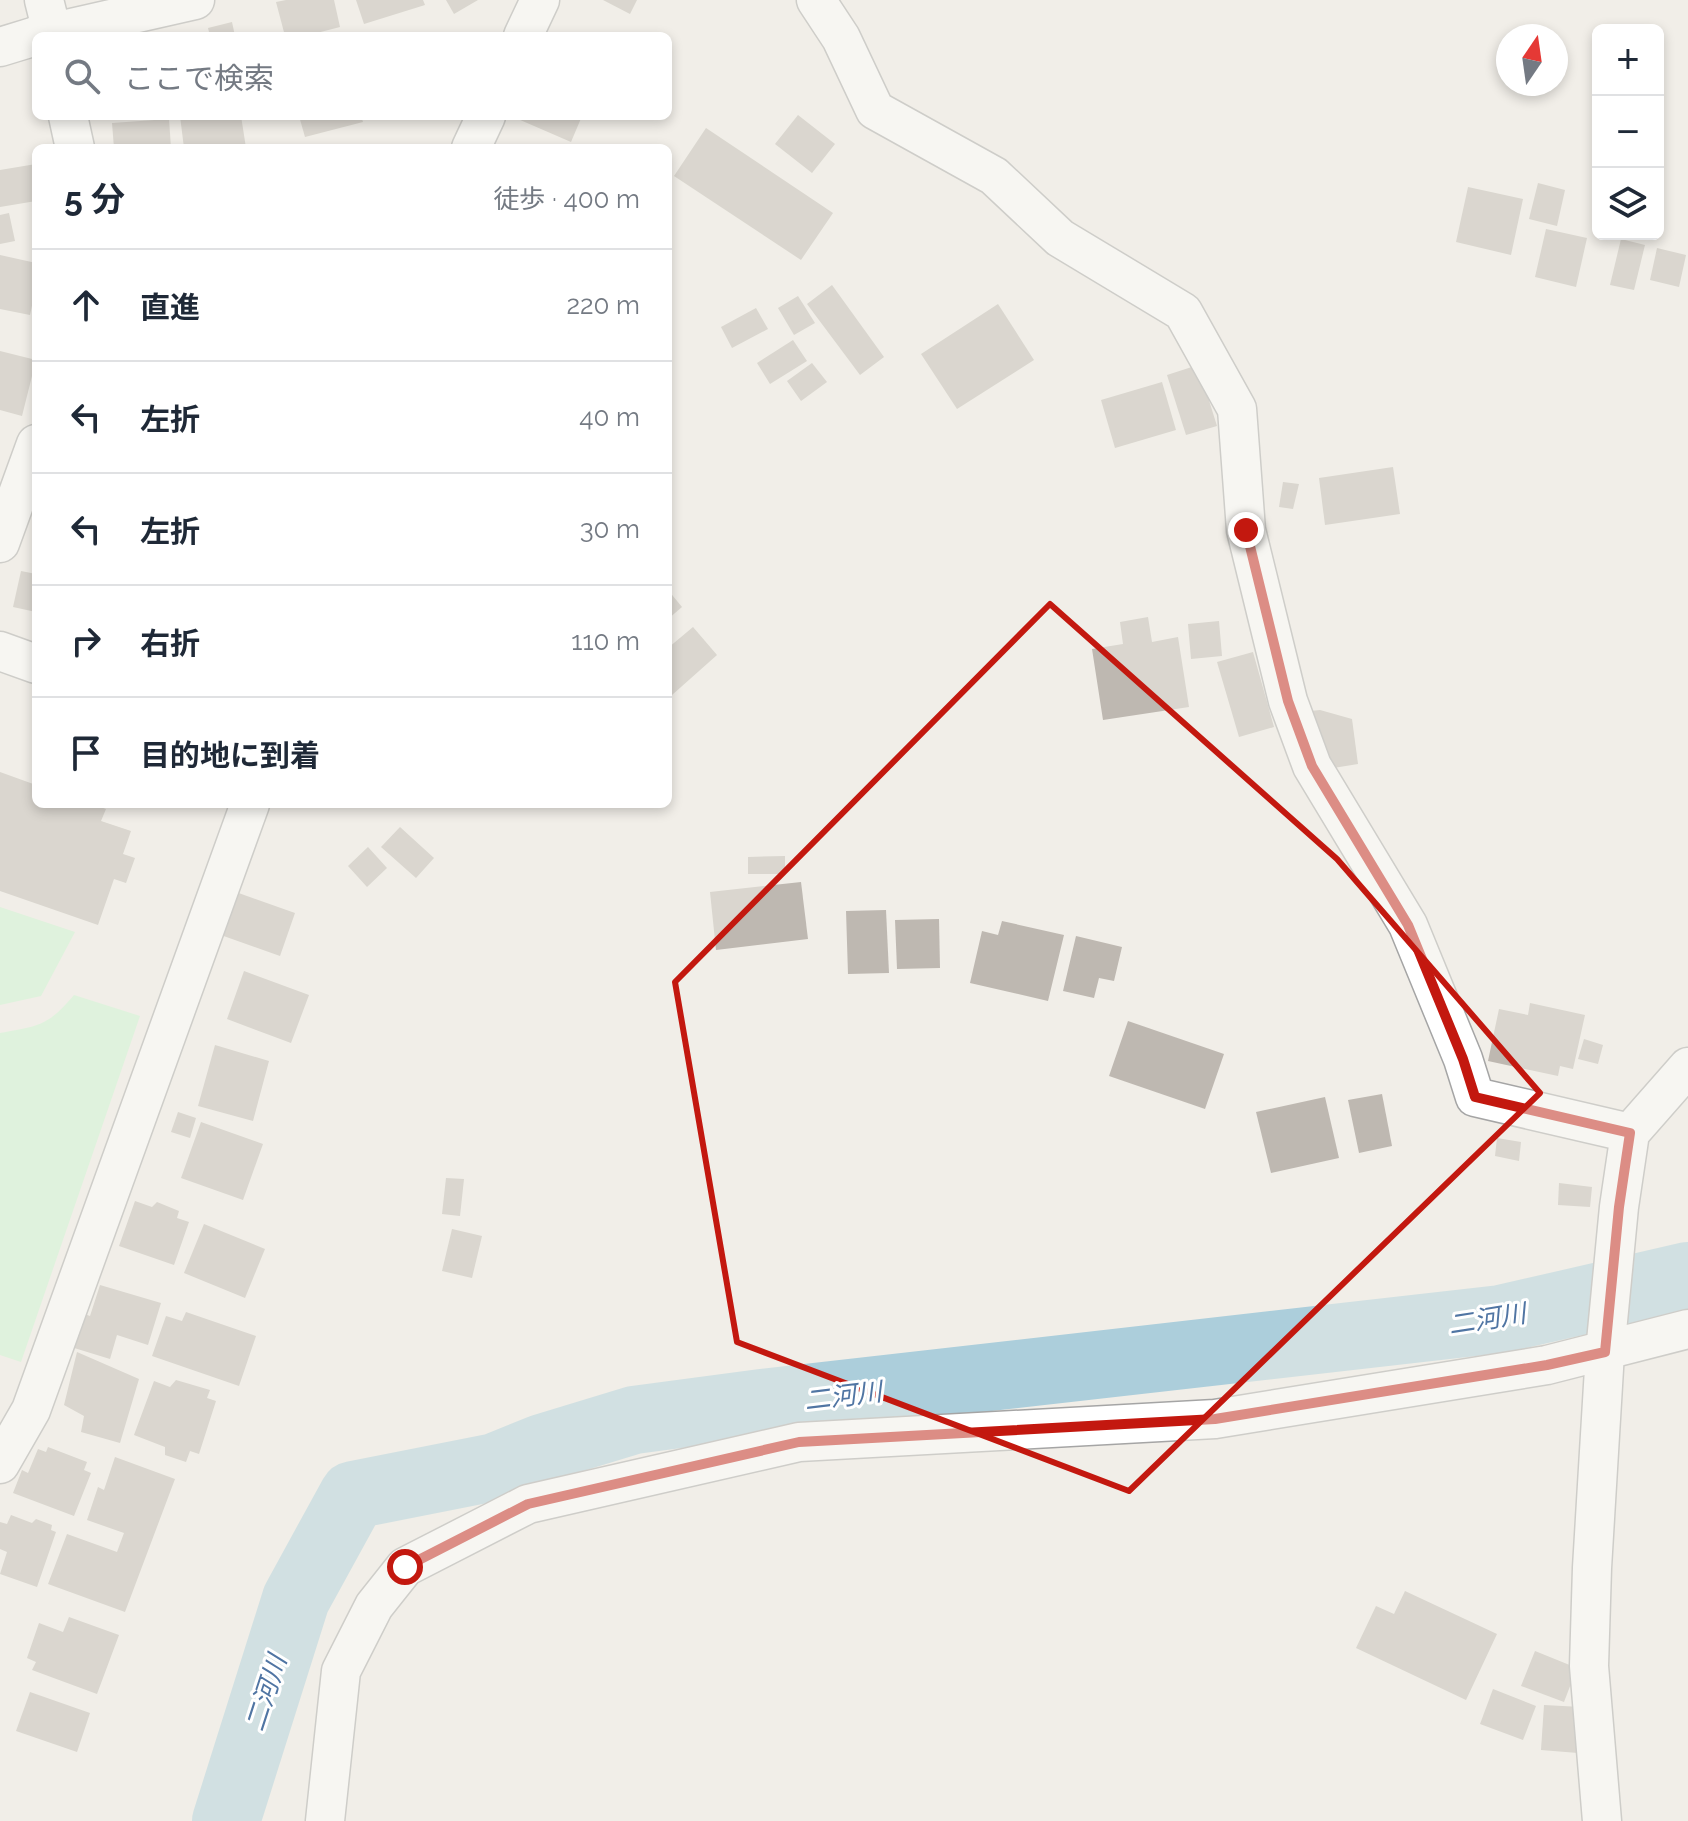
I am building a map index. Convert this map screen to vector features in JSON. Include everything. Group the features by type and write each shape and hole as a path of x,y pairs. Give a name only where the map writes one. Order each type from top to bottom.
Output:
{"street":[{"path":"44,28 195,0"},
{"path":"525,32 540,0"},
{"path":"816,0 841,38 875,110 994,176 1060,238 1183,312 1237,409 1246,530 1285,688 1312,766 1408,925 1463,1059 1475,1097 1630,1133"},
{"path":"0,47 32,33"},
{"path":"69,120 74,144"},
{"path":"473,144 484,120"},
{"path":"0,543 26,454"},
{"path":"0,651 32,663"},
{"path":"0,1464 31,1410 249,808"},
{"path":"1602,1821 1589,1666 1606,1340 1619,1207 1630,1133 1688,1067"},
{"path":"325,1821 341,1671 374,1606 405,1567 528,1504 799,1442 1215,1419 1547,1365 1606,1340 1688,1329"}],"highlighted area":[{"path":"1050,604 1337,859 1540,1093 1129,1491 737,1342 675,982"}],"green space":[{"path":"0,907 75,932 41,996 0,1005"},
{"path":"74,995 140,1016 21,1362 0,1355 0,1033 42,1023"}],"building":[{"path":"334,0 340,27 321,32 284,32 276,2"},
{"path":"356,0 423,0 425,5 364,24"},
{"path":"446,0 478,0 454,14"},
{"path":"603,0 637,0 630,14"},
{"path":"232,22 234,32 209,32 208,28"},
{"path":"798,115 835,144 812,173 775,144"},
{"path":"169,120 171,144 114,144 112,123"},
{"path":"180,120 242,120 245,144 184,144"},
{"path":"300,120 363,122 305,137"},
{"path":"520,120 580,120 571,142"},
{"path":"706,128 833,213 801,260 674,176"},
{"path":"32,165 32,202 0,207 0,170"},
{"path":"1538,183 1565,190 1557,226 1529,219"},
{"path":"1468,187 1523,199 1511,255 1456,242"},
{"path":"9,213 15,241 0,244 0,215"},
{"path":"1546,229 1587,238 1576,287 1535,277"},
{"path":"1621,240 1645,245 1634,290 1610,285"},
{"path":"1657,248 1686,255 1679,287 1650,280"},
{"path":"0,255 32,262 30,315 0,309"},
{"path":"832,285 884,357 860,375 807,304"},
{"path":"798,296 815,323 794,335 778,308"},
{"path":"998,304 1034,360 957,409 921,354"},
{"path":"756,308 768,329 732,348 721,327"},
{"path":"793,340 807,361 770,384 757,363"},
{"path":"0,351 32,359 32,376 22,416 0,410"},
{"path":"812,363 827,382 801,401 787,381"},
{"path":"1198,365 1217,426 1186,435 1167,375"},
{"path":"1162,382 1176,430 1115,448 1101,400"},
{"path":"1393,467 1400,514 1325,525 1319,478"},
{"path":"1283,482 1299,484 1293,509 1279,507"},
{"path":"21,571 32,573 32,611 13,607"},
{"path":"672,595 682,607 672,616"},
{"path":"1148,617 1152,642 1178,637 1189,707 1103,720 1092,649 1123,644 1120,622"},
{"path":"1219,621 1222,656 1191,659 1188,624"},
{"path":"693,627 717,655 672,695 672,645"},
{"path":"1253,652 1274,727 1239,737 1217,662"},
{"path":"1320,710 1352,719 1358,764 1321,770 1301,712"},
{"path":"0,772 32,784 32,808 103,808 106,809 101,821 131,831 123,854 135,858 126,883 114,879 98,925 0,891"},
{"path":"400,827 434,858 416,878 381,847"},
{"path":"368,847 387,868 367,887 348,866"},
{"path":"785,856 785,874 748,874 748,857"},
{"path":"801,882 808,939 716,950 710,892"},
{"path":"233,891 295,913 280,956 218,934"},
{"path":"886,910 889,973 848,974 846,911"},
{"path":"939,919 940,968 897,969 895,920"},
{"path":"1002,921 1064,935 1048,1001 970,983 982,931 998,935"},
{"path":"1076,936 1122,947 1114,981 1099,978 1094,998 1063,991"},
{"path":"244,971 309,995 291,1043 227,1019"},
{"path":"1530,1003 1585,1015 1573,1069 1560,1066 1558,1076 1488,1061 1499,1009 1528,1015"},
{"path":"1128,1021 1224,1054 1205,1109 1109,1076"},
{"path":"1584,1039 1603,1045 1598,1064 1578,1059"},
{"path":"215,1045 269,1061 253,1121 198,1106"},
{"path":"1382,1094 1392,1146 1359,1153 1348,1100"},
{"path":"1325,1097 1339,1158 1271,1173 1256,1112"},
{"path":"178,1112 196,1118 190,1138 171,1132"},
{"path":"201,1122 263,1144 243,1200 181,1178"},
{"path":"1497,1138 1521,1142 1519,1161 1495,1156"},
{"path":"446,1178 464,1179 460,1216 442,1214"},
{"path":"1559,1183 1592,1187 1590,1207 1558,1205"},
{"path":"135,1201 152,1207 157,1202 179,1211 177,1218 189,1222 174,1265 119,1246"},
{"path":"204,1224 265,1249 245,1298 184,1273"},
{"path":"452,1229 482,1236 472,1278 442,1271"},
{"path":"100,1285 161,1303 148,1345 117,1335 110,1359 71,1347 82,1313 90,1316"},
{"path":"186,1312 256,1336 239,1386 152,1356 166,1316 182,1321"},
{"path":"77,1352 139,1379 120,1443 81,1432 84,1416 64,1405"},
{"path":"176,1380 210,1390 207,1398 216,1401 199,1454 190,1451 186,1462 165,1455 165,1447 134,1435 154,1381 170,1387"},
{"path":"48,1447 87,1462 84,1470 91,1473 74,1516 13,1493 22,1470 28,1473 38,1449 46,1452"},
{"path":"115,1457 175,1479 125,1612 48,1584 67,1534 117,1552 124,1533 87,1520 98,1487 104,1490"},
{"path":"11,1515 32,1523 36,1519 52,1525 51,1530 56,1532 37,1587 0,1574 7,1552 0,1549 0,1522 7,1524"},
{"path":"1405,1591 1497,1634 1466,1700 1356,1648 1376,1606 1394,1614"},
{"path":"69,1617 119,1635 97,1694 32,1670 36,1662 27,1658 39,1623 63,1632"},
{"path":"1535,1651 1577,1668 1564,1702 1521,1686"},
{"path":"1493,1689 1536,1706 1523,1740 1480,1724"},
{"path":"30,1692 90,1713 77,1752 16,1731"},
{"path":"1544,1705 1581,1707 1578,1753 1541,1750"}],"waterway":[{"name":"二河川","path":"226,1821 296,1599 353,1495 495,1467 542,1448 634,1420 1501,1319 1688,1276"}],"route":[{"path":"405,1567 528,1504 799,1442 1215,1419 1547,1365 1605,1352 1619,1207 1630,1133 1475,1097 1463,1059 1408,925 1312,766 1288,701 1246,530"}]}
